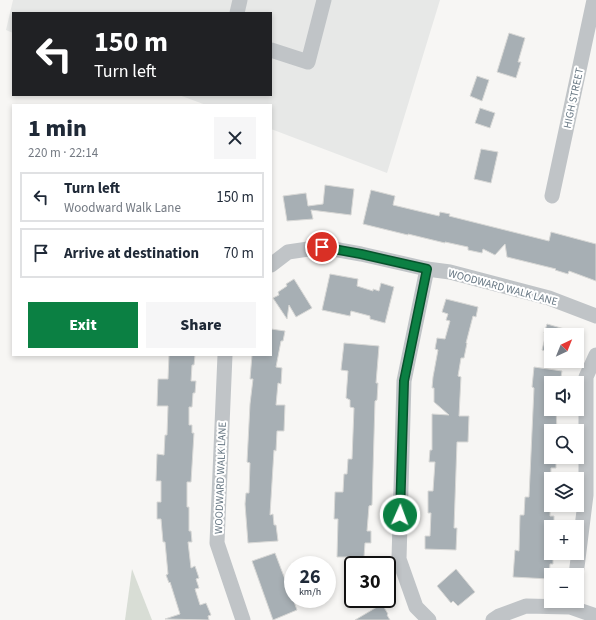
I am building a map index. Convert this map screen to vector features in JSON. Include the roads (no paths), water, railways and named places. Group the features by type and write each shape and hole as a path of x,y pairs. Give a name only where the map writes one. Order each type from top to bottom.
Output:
{"street":[{"path":"237,12 240,0"},
{"path":"272,50 308,62 324,0"},
{"name":"HIGH STREET","path":"552,196 594,0"},
{"name":"WOODWARD WALK LANE","path":"272,264 288,252 322,247 427,269 450,272 549,298 596,316"},
{"path":"427,269 404,381 399,559 416,607 429,620"},
{"path":"577,568 586,495 586,377 596,355"},
{"name":"WOODWARD WALK LANE","path":"225,356 217,542 243,620"},
{"path":"493,620 499,616 526,606 544,605"},
{"path":"579,608 596,616"}]}
